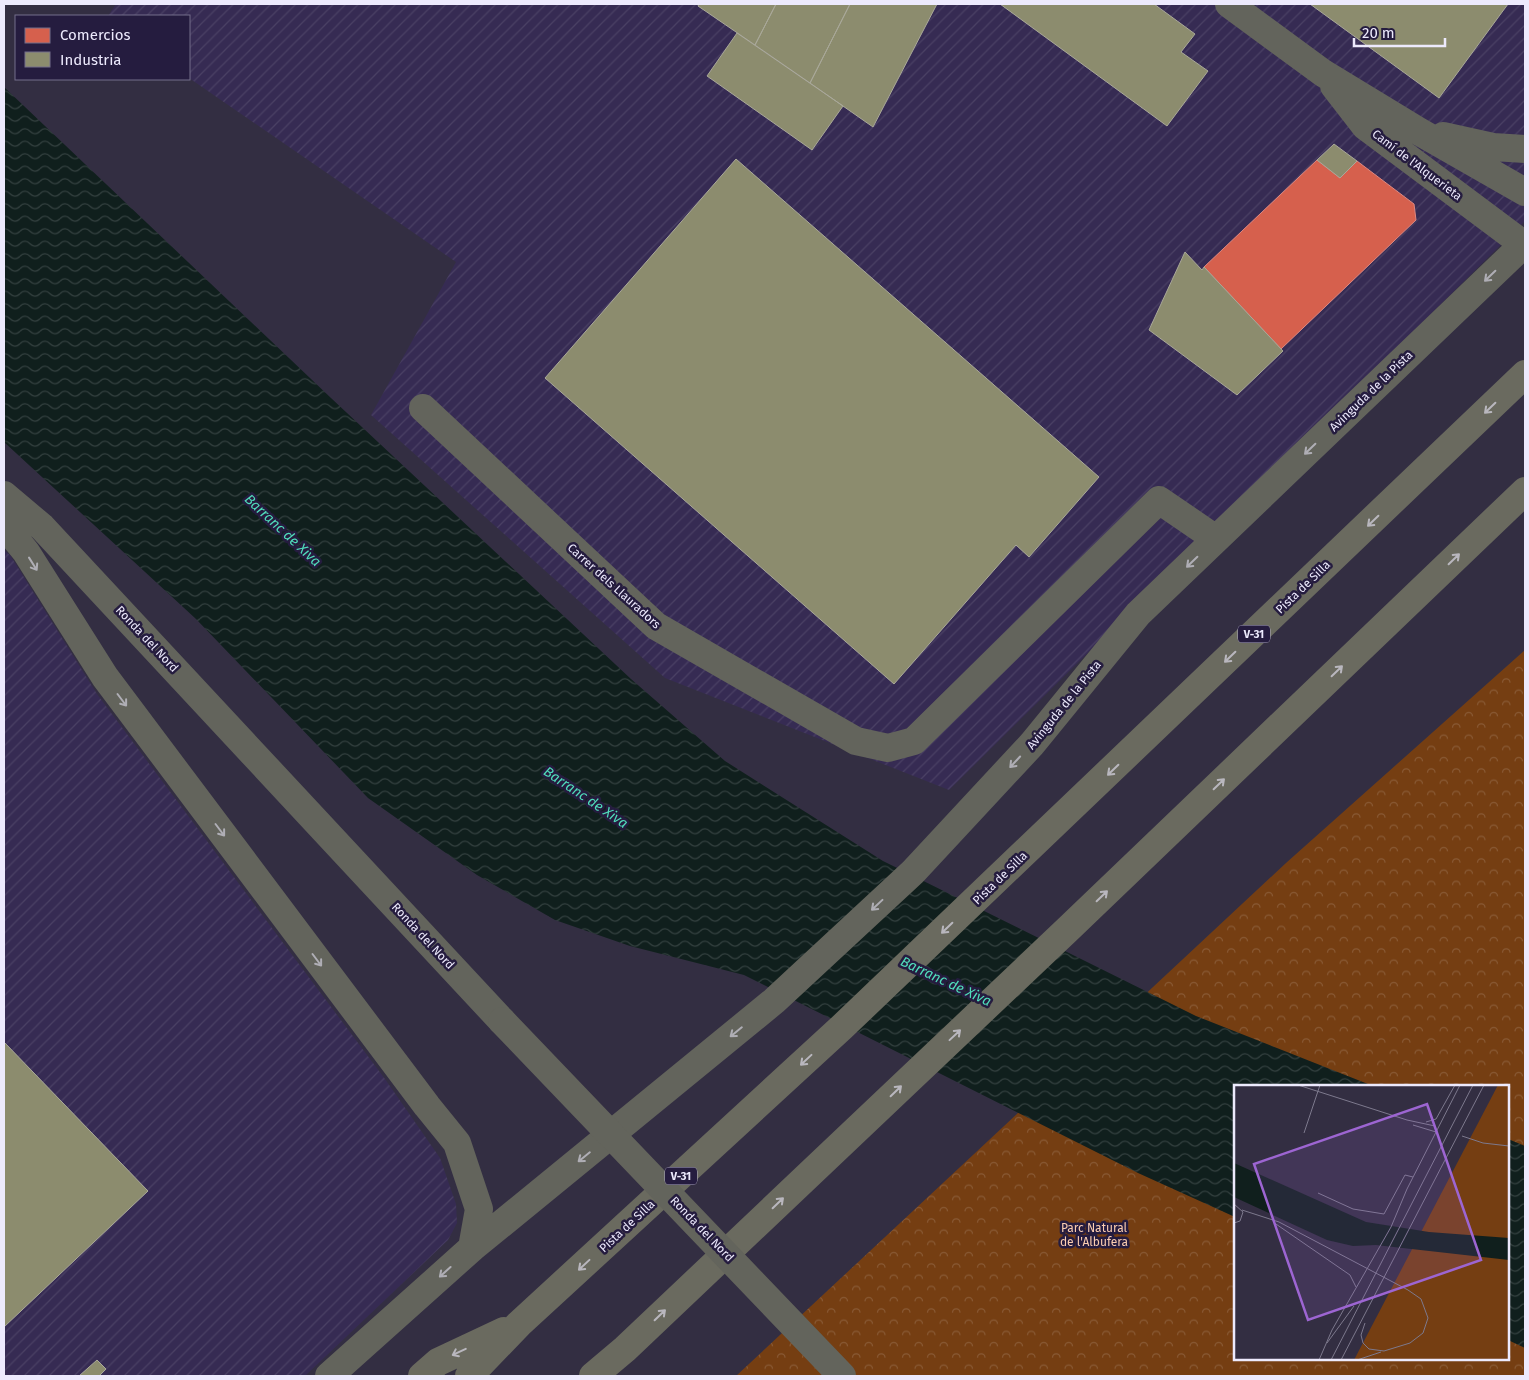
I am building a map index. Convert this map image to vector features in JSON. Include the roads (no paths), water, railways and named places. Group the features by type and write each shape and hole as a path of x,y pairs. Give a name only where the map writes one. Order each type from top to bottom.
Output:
{"highway":[{"name":"Pista de Silla","path":"469,1376 519,1324 842,1028 1525,374"},
{"path":"593,1376 625,1349 1067,930 1525,491"},
{"path":"422,1376 438,1362 519,1324"},
{"path":"604,1376 625,1349"}],"street":[{"name":"Camí de l'Alquerieta","path":"1229,4 1324,73 1420,132 1525,192"},
{"name":"Camí de l'Alquerieta","path":"1324,73 1365,126 1524,244"},
{"path":"1420,132 1493,146 1525,149"},
{"name":"Avinguda de la Pista","path":"329,1376 472,1248 774,1001 913,872 1032,744 1138,614 1524,244"},
{"name":"Carrer dels Llauradors","path":"423,408 656,626 856,740 888,748 914,741 1159,500 1216,539"},
{"name":"Ronda del Nord","path":"4,495 42,527 502,1021 842,1376"},
{"path":"4,525 26,552 105,677 421,1098 457,1143 479,1209 472,1248"}],"water":[{"name":"Barranc de Xiva","path":"4,87 331,398 631,679 725,761 883,861 1196,1016 1370,1085 1234,1085 1234,1217 1138,1173 744,975 630,946 555,920 477,875 368,798 196,619 4,442"},
{"path":"1509,1139 1525,1146 1525,1348 1509,1340"}],"park label":[{"name":"Parc Natural de l'Albufera","path":"1094,1235"}]}
